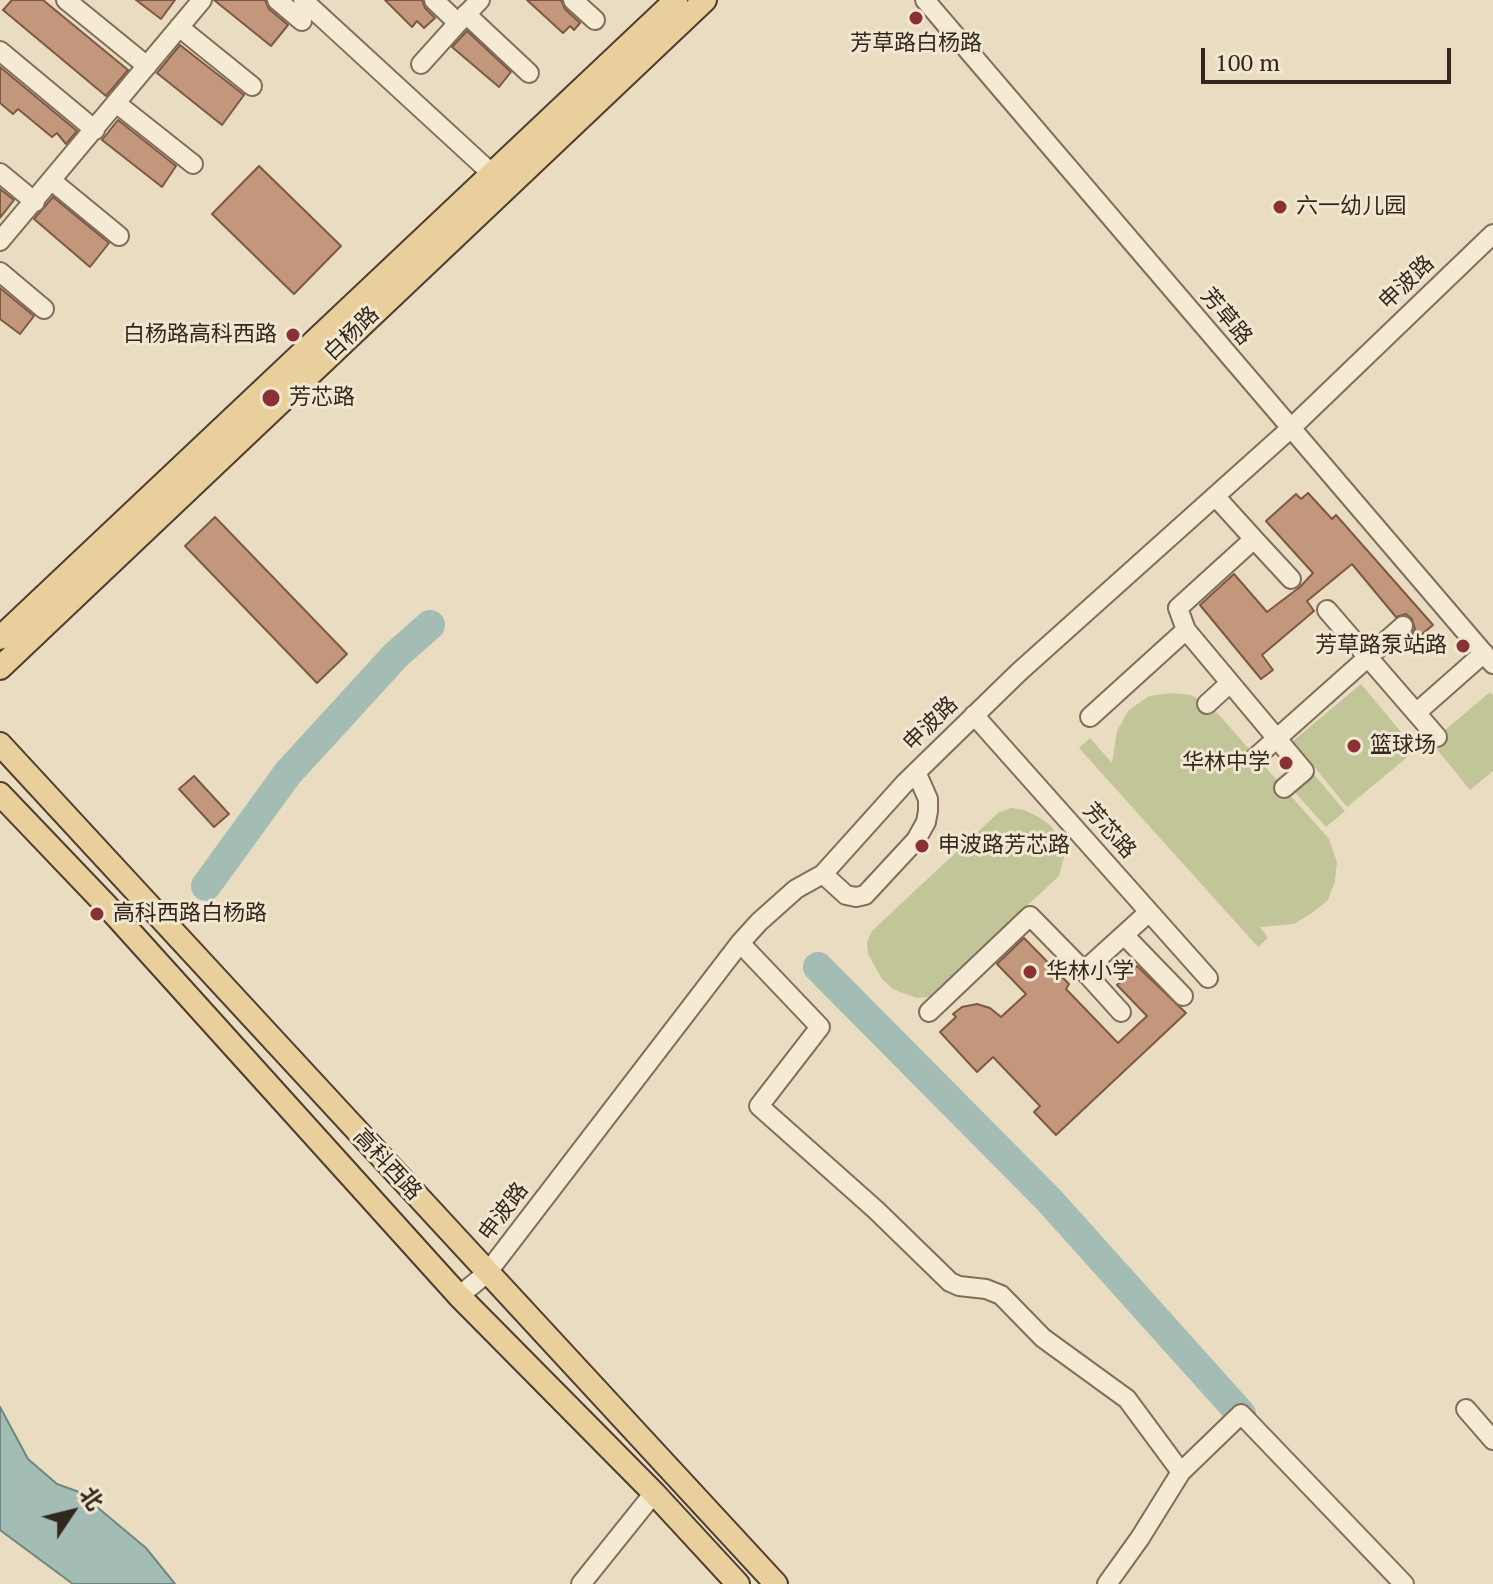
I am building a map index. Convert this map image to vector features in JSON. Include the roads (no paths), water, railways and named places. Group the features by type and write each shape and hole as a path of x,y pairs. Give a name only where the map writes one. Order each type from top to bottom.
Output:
{"main road":[{"name":"白杨路","path":"0,668 499,180 676,0"},
{"name":"白杨路","path":"0,638 499,180 705,0"},
{"name":"高科西路","path":"0,744 776,1584"},
{"name":"高科西路","path":"0,794 106,905 459,1296 654,1493 738,1584"}],"street":[{"path":"66,0 147,66"},
{"path":"277,0 302,21"},
{"path":"303,0 499,180"},
{"path":"434,0 462,18 529,73"},
{"path":"421,64 480,0"},
{"path":"573,0 595,20"},
{"name":"芳草路","path":"925,0 1488,658"},
{"path":"0,241 95,130 196,2"},
{"path":"179,27 252,86"},
{"path":"0,51 95,130"},
{"path":"116,103 193,164"},
{"path":"0,173 35,202"},
{"path":"52,181 119,236"},
{"name":"申波路","path":"459,1296 487,1273 740,943 781,901 823,874 916,772 974,715 1290,429 1493,234"},
{"path":"0,272 44,309"},
{"path":"1215,496 1291,579"},
{"path":"1254,539 1178,608 1186,630 1304,771 1284,788"},
{"path":"1327,610 1437,737"},
{"path":"1256,757 1403,626"},
{"path":"1090,717 1186,630"},
{"path":"1416,713 1488,658"},
{"path":"1207,704 1230,683"},
{"name":"芳芯路","path":"974,715 1208,978"},
{"path":"823,874 846,895 865,895 916,840 928,811 928,799 916,772"},
{"path":"1084,971 1149,912"},
{"path":"929,1012 1030,916 1121,1012"},
{"path":"1124,935 1183,996"},
{"path":"740,943 820,1027 759,1106 876,1210 950,1282 1001,1295 1043,1338 1127,1399 1181,1472"},
{"path":"1466,1409 1493,1440"},
{"path":"1107,1584 1181,1472 1241,1414 1404,1584"},
{"path":"581,1584 654,1493"}],"water":[{"path":"0,1407 28,1459 57,1484 79,1492 146,1548 175,1584 73,1584 0,1530"}],"waterway":[{"path":"206,886 288,773 396,655 430,625"},
{"path":"818,967 1049,1200 1241,1414"}],"place":[{"name":"芳草路白杨路","path":"916,18"},
{"name":"六一幼儿园","path":"1280,207"},
{"name":"白杨路高科西路","path":"293,335"},
{"name":"芳芯路","path":"271,398"},
{"name":"芳草路泵站路","path":"1463,646"},
{"name":"篮球场","path":"1354,746"},
{"name":"华林中学","path":"1286,763"},
{"name":"申波路芳芯路","path":"922,846"},
{"name":"高科西路白杨路","path":"97,914"},
{"name":"华林小学","path":"1030,972"}]}
